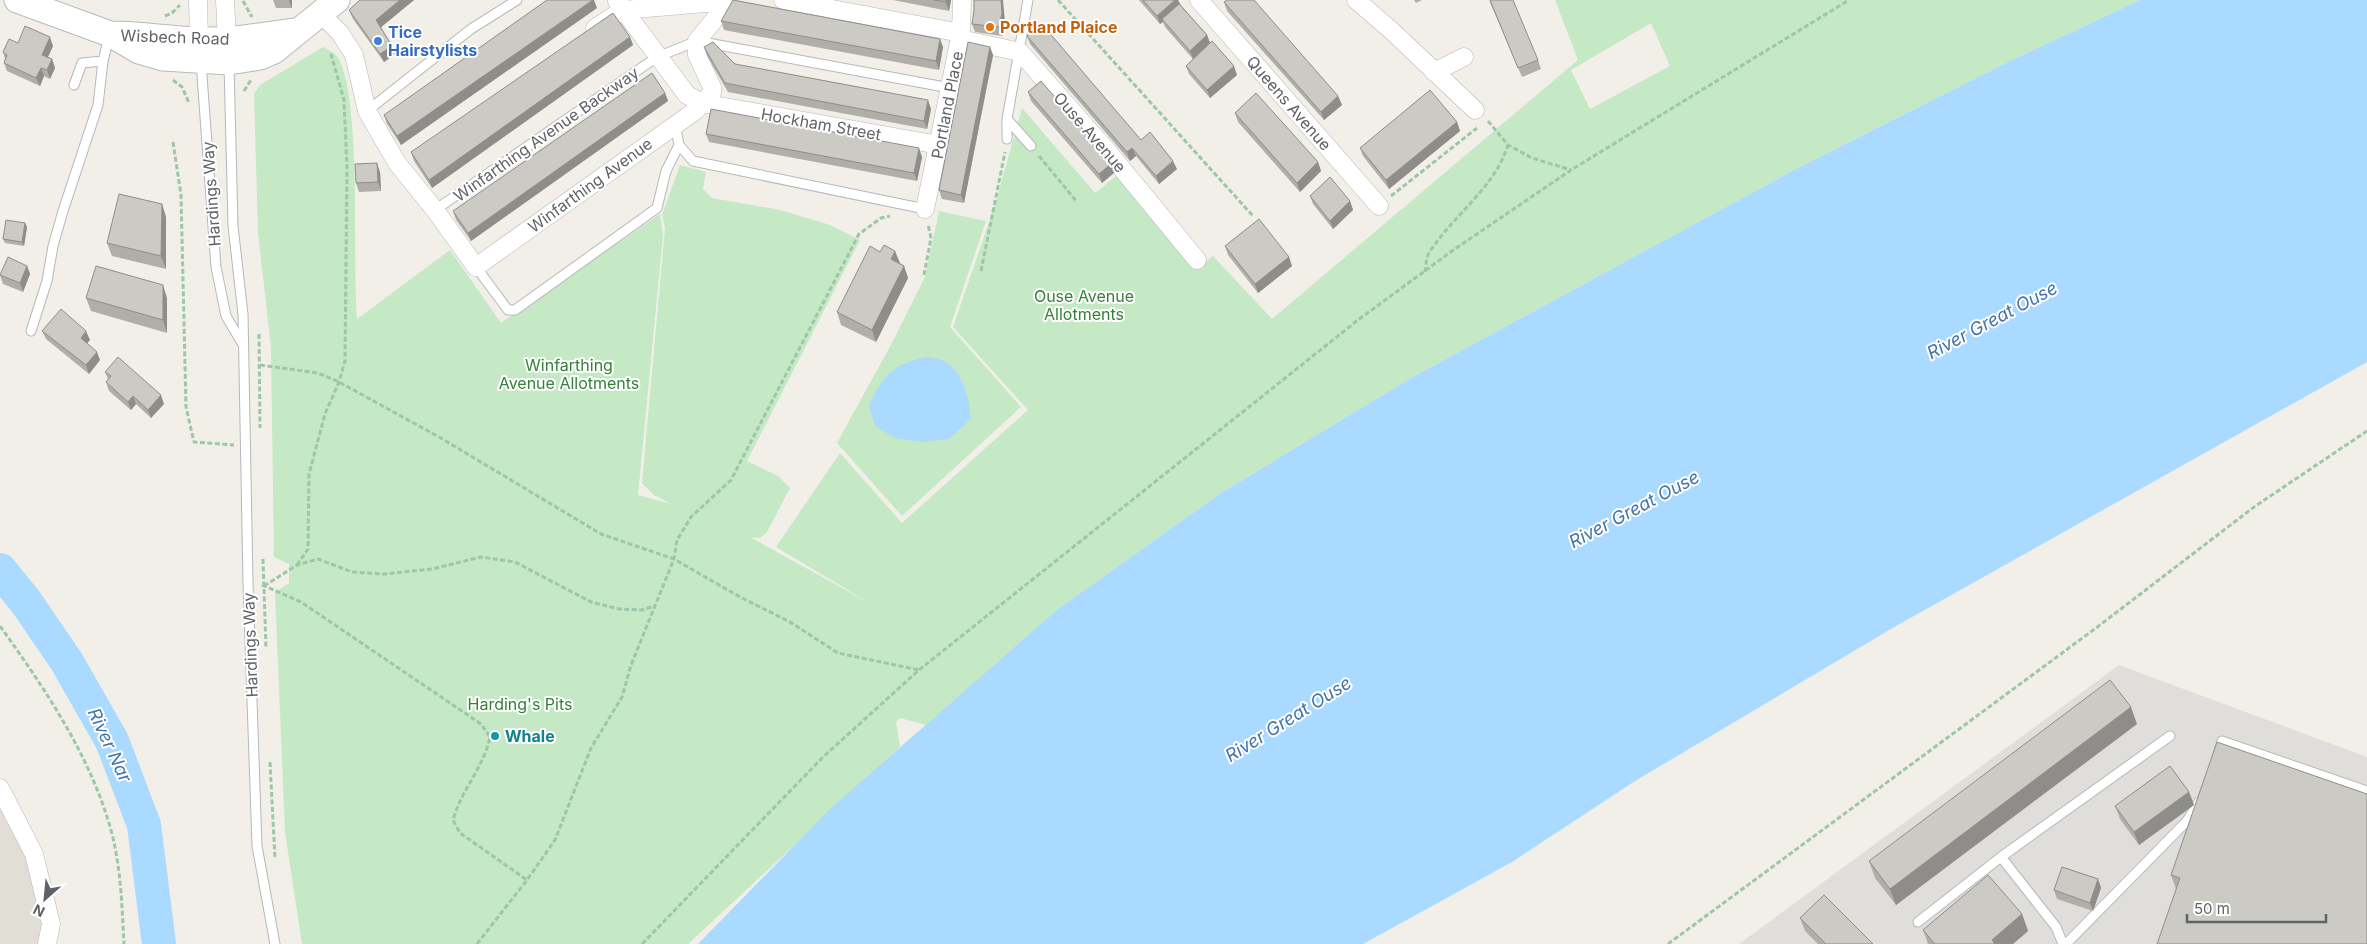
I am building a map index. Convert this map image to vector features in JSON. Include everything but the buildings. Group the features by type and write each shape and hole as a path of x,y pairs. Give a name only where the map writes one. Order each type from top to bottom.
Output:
{"street":[{"path":"198,0 200,50"},
{"path":"225,0 228,51"},
{"path":"620,5 656,57 687,95 702,103 712,93 712,87 697,55 697,41 729,0"},
{"path":"584,35 620,5 729,0"},
{"path":"783,0 961,36 1020,52"},
{"name":"Portland Place","path":"925,209 961,36 962,0"},
{"name":"Queens Avenue","path":"1199,0 1379,206"},
{"path":"1356,0 1393,32 1481,115"},
{"name":"Wisbech Road","path":"25,3 110,34 139,51 155,56 200,50 228,51 300,30 329,7"},
{"path":"329,7 340,33 354,55 367,111 397,163 435,210 476,267"},
{"name":"Ouse Avenue","path":"1020,52 1109,152 1198,260"},
{"path":"1434,72 1464,57"},
{"name":"Winfarthing Avenue","path":"476,267 695,111 702,103"},
{"name":"Hockham Street","path":"702,103 939,145"},
{"path":"397,163 413,152"},
{"path":"0,788 34,854 51,924 47,944"}],"lane":[{"path":"367,111 471,29 517,0"},
{"path":"1007,139 1007,119 1028,0"},
{"path":"31,331 47,281 53,246 63,211 98,105 103,61 110,34"},
{"path":"697,41 950,88"},
{"name":"Winfarthing Avenue Backway","path":"435,210 656,57 697,41"},
{"name":"Hardings Way","path":"200,50 216,266 226,316 242,344"},
{"name":"Hardings Way","path":"228,51 234,226 243,314 242,344 256,846 275,944"},
{"path":"74,85 82,63 103,61"},
{"path":"1007,119 1031,146"},
{"path":"675,124 679,146 693,161 925,209"},
{"path":"476,267 508,310 515,310 657,208 666,171 679,146"},
{"path":"1918,922 2001,857 2170,736"},
{"path":"2214,767 2222,742 2367,791"},
{"path":"2001,857 2056,927 2065,944 2187,821 2205,792"}],"path":[{"path":"243,0 254,21"},
{"path":"1058,0 1252,216"},
{"path":"642,944 823,756 919,670 1350,326 1571,170 1849,0"},
{"path":"297,565 308,549 309,474 325,414 339,382 345,362 347,167 344,100 330,50"},
{"path":"243,99 247,84 253,77"},
{"path":"1379,206 1481,115 1508,145 1532,158 1571,170"},
{"path":"981,271 1007,139"},
{"path":"173,142 181,195 186,407 194,442 245,445"},
{"path":"1425,272 1428,254 1494,176 1504,159 1508,145"},
{"path":"1031,146 1077,202"},
{"path":"478,944 555,840 591,748 622,697 631,665 674,559 677,540 691,517 731,480 859,234 881,218 925,209 931,238 924,275"},
{"path":"244,366 261,365 318,373 339,382 439,437 601,534 674,559 740,597 790,622 816,641 838,653 919,670"},
{"path":"1668,944 2088,634 2254,507 2367,431"},
{"path":"527,880 460,833 453,820 458,802 488,750 490,737 481,724 301,602 264,586 297,565 318,559 352,572 384,574 432,569 481,556 515,562 591,602 619,609 642,610 655,606"},
{"path":"0,626 62,719 89,768 111,831 121,892 124,944"}],"shaded area":[{"path":"2119,665 2367,757 2367,944 1739,944"},
{"path":"0,785 43,894 42,944 0,944"}],"green space":[{"path":"1555,0 2140,0 2010,61 1796,169 1411,378 1221,493 1058,609 926,725 900,718 896,722 900,747 688,944 302,944 285,832 275,592 289,583 289,564 274,557 271,348 258,232 254,94 260,85 323,47 336,55 344,74 350,103 353,139 357,319 450,250 501,323 660,214 663,235 638,495 671,504 654,495 642,483 665,228 662,215 680,165 706,172 703,189 712,198 780,210 830,225 860,240 747,461 778,476 790,488 767,532 760,538 750,537 871,604 776,547 840,453 902,523 1028,410 953,327 995,205 1022,108 1095,193 1120,173 1197,269 1213,256 1272,319 1578,60","holes":["1651,23 1670,66 1590,109 1571,70"]},
{"path":"939,211 986,221 950,327 1021,407 902,516 837,443 893,341 925,277"}],"water":[{"name":"River Great Ouse","path":"2140,0 2367,0 2367,362 1896,626 1635,781 1512,862 1363,944 698,944 831,808 1058,609 1221,493 1411,378 1796,169 2010,61"},
{"path":"927,357 942,360 956,371 967,394 971,419 949,439 923,442 895,438 875,426 869,406 884,379 891,372 906,363"}],"waterway":[{"name":"River Nar","path":"0,570 26,602 67,662 112,741 144,825 159,944"}],"place":[{"name":"Portland Plaice","path":"990,27"},
{"name":"Tice Hairstylists","path":"378,41"},
{"name":"Whale","path":"495,736"}],"park label":[{"name":"Ouse Avenue Allotments","path":"1084,305"},
{"name":"Winfarthing Avenue Allotments","path":"569,374"},
{"name":"Harding's Pits","path":"520,704"}]}
